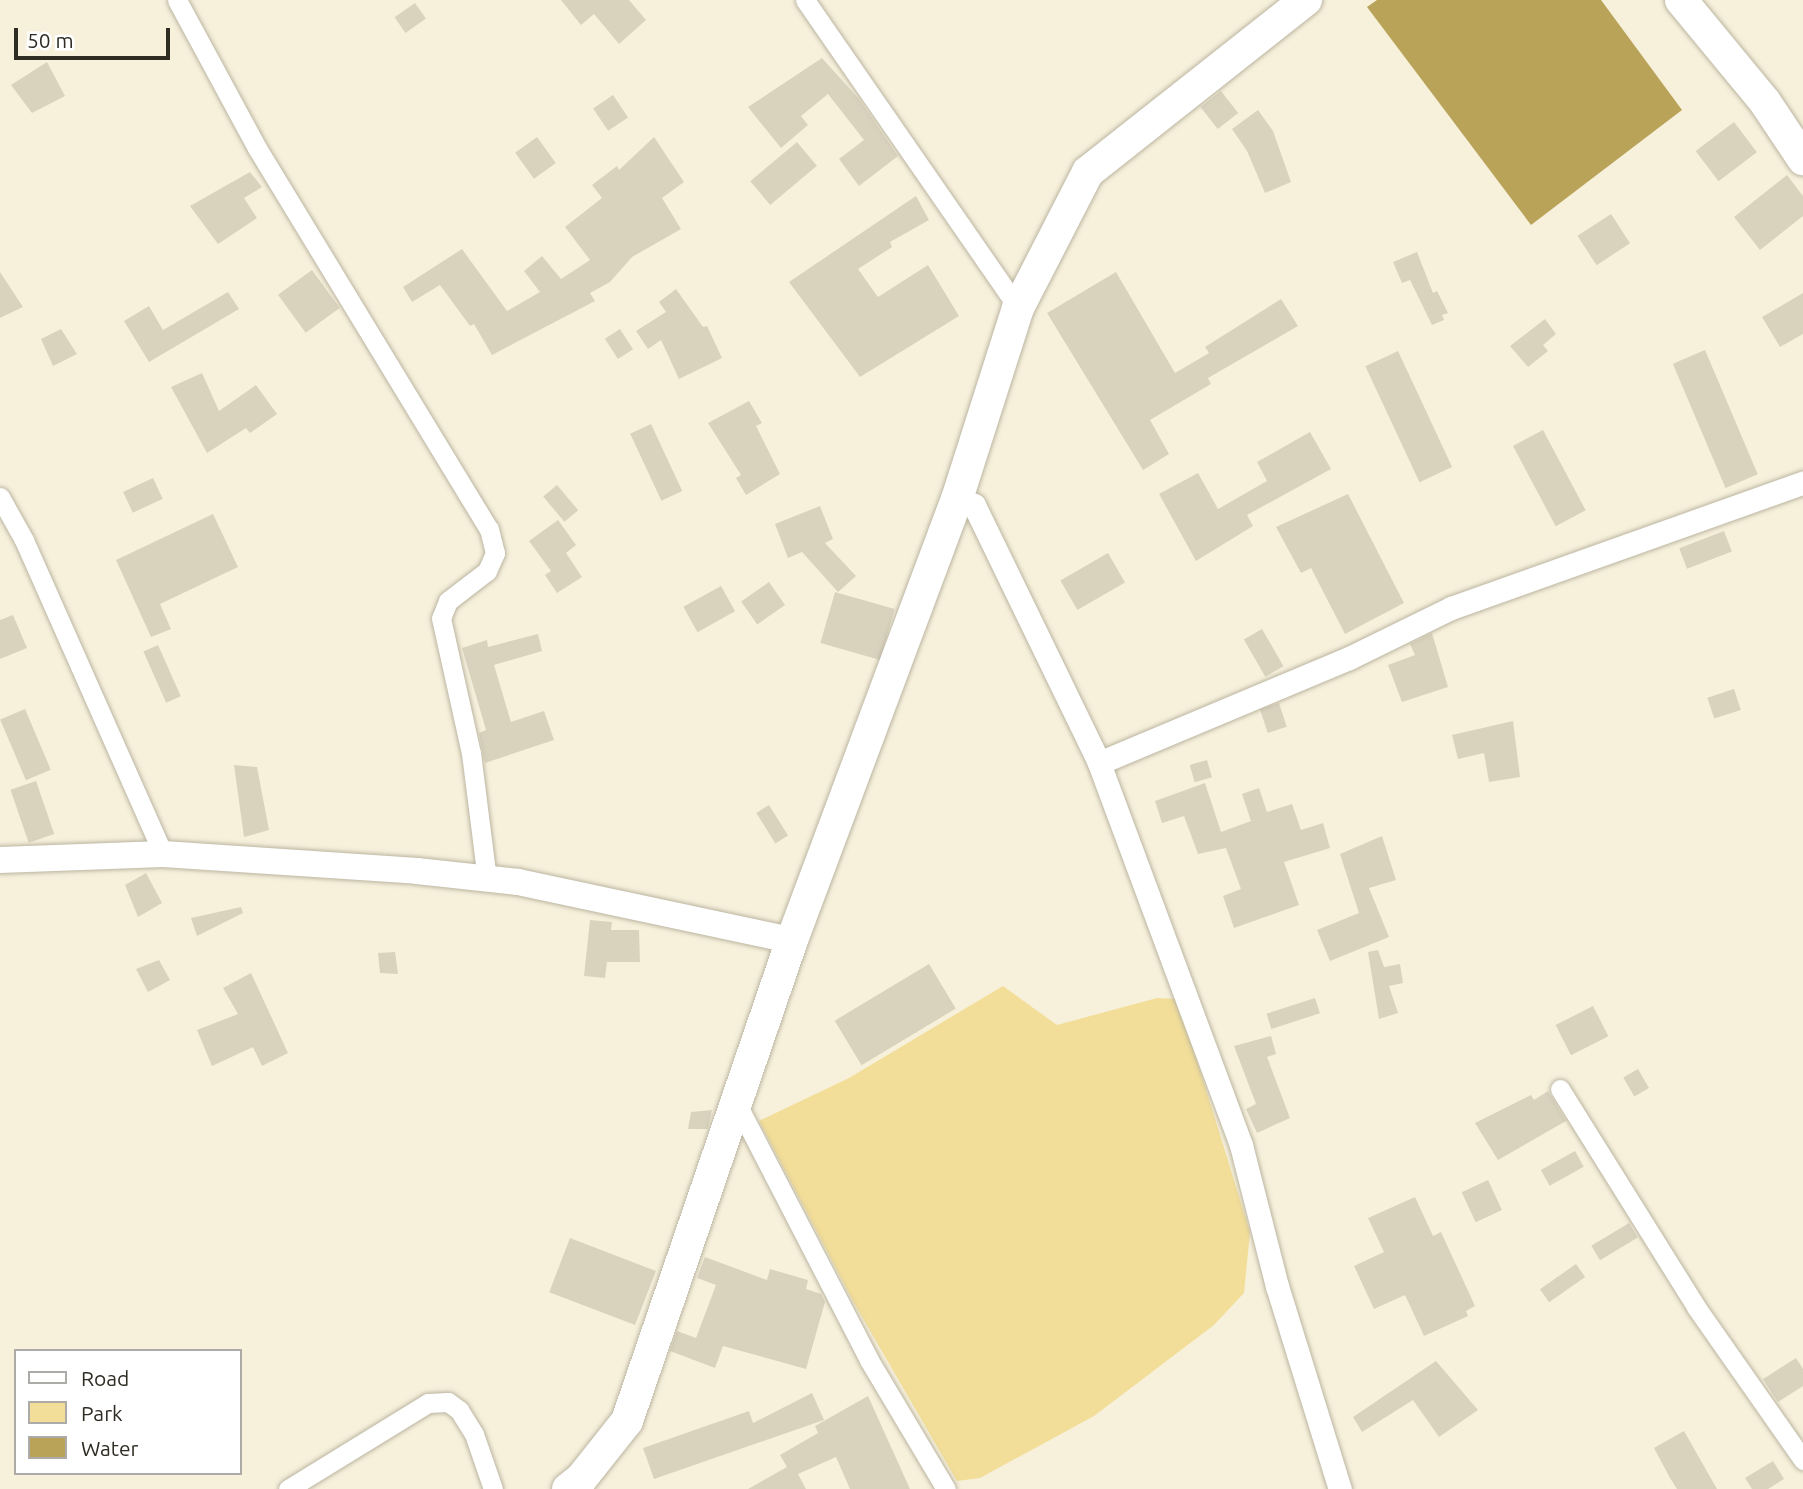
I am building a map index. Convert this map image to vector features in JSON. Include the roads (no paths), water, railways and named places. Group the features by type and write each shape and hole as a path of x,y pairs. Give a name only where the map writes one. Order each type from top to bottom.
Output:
{"highway":[{"path":"568,1489 626,1421 792,940 957,499 1018,308 1088,172 1307,0"},
{"path":"1681,0 1765,102 1803,159"}],"main road":[{"path":"0,860 163,854 487,879 792,940"}],"street":[{"path":"177,0 257,148 489,529 495,552 487,571 448,601 441,618 471,753 487,879"},
{"path":"805,0 1018,308"},
{"path":"1099,763 1349,657 1451,608 1803,483"},
{"path":"0,497 24,540 163,854"},
{"path":"957,499 974,505 1099,763 1241,1145 1277,1286 1339,1489"},
{"path":"1560,1089 1742,1376 1803,1460"},
{"path":"736,1102 869,1360 946,1489"},
{"path":"288,1489 428,1403 448,1402 459,1410 474,1434 493,1489"}],"water":[{"path":"1377,0 1601,0 1682,110 1531,225 1367,7"}]}
